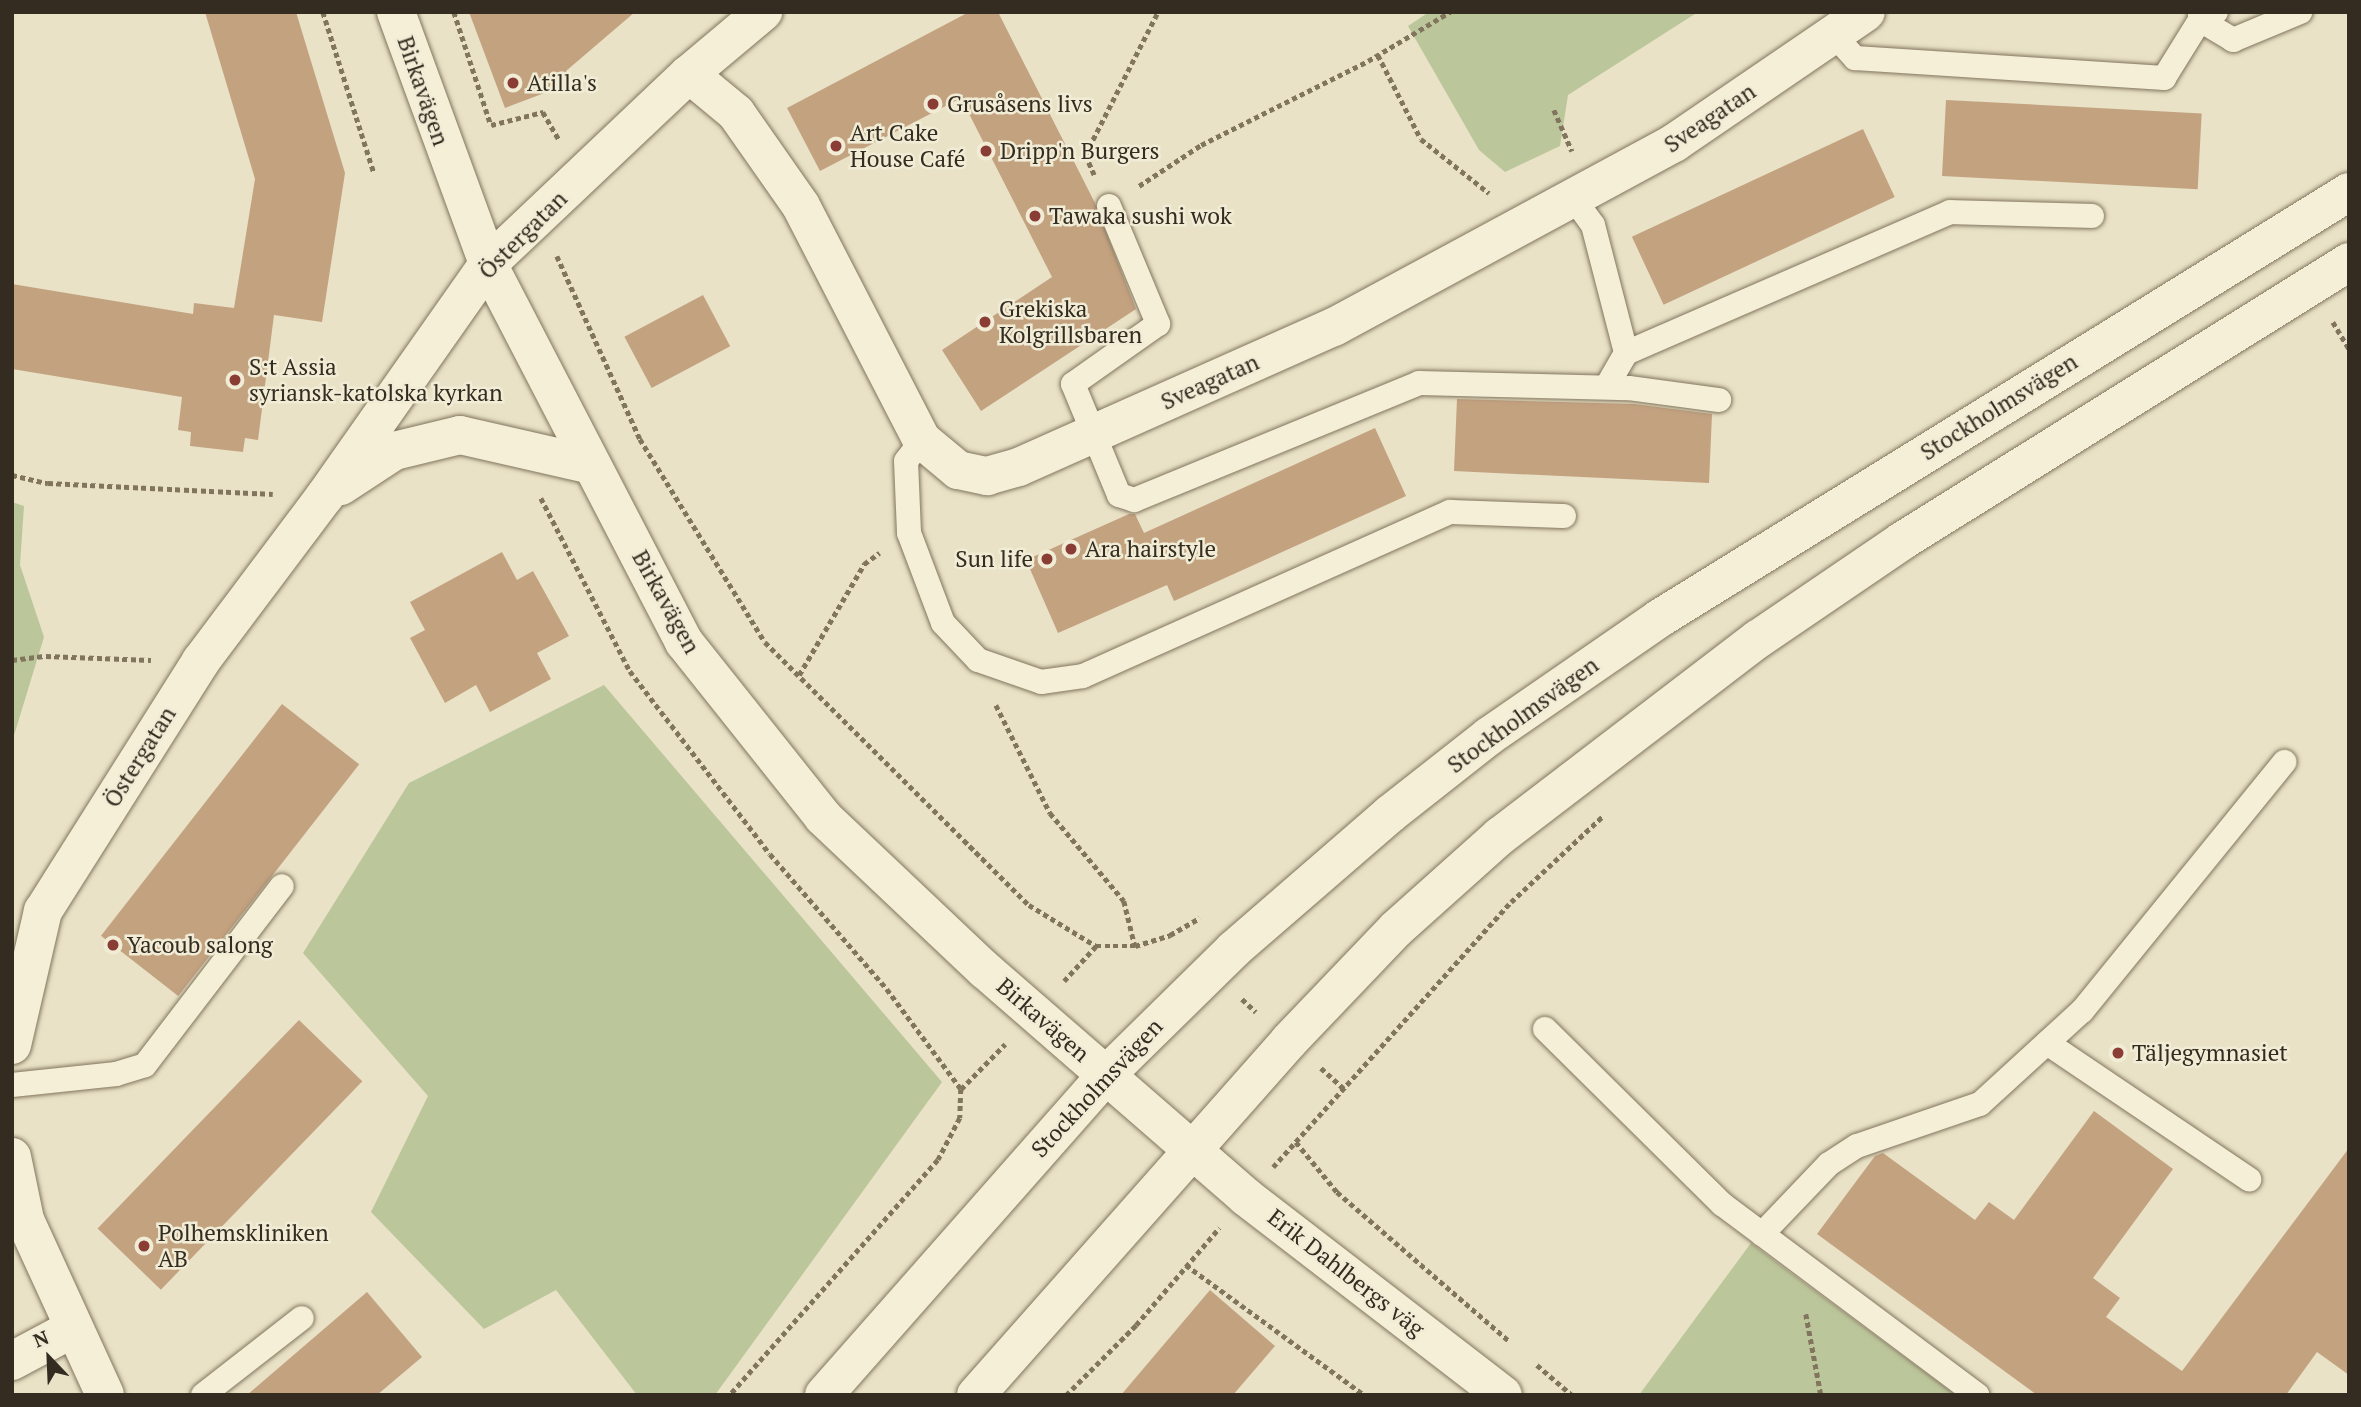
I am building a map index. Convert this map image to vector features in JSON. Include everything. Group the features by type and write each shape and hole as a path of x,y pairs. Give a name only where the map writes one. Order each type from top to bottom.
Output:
{"street":[{"name":"Birkavägen","path":"396,12 488,264 684,642 822,817 985,970 1191,1149"},
{"name":"Östergatan","path":"12,1045 43,911 201,661 325,496 488,264 690,74 763,12"},
{"name":"Sveagatan","path":"690,74 736,113 801,206 922,440 958,470 988,476 1019,467 1334,327 1674,143 1835,36 1866,12"},
{"name":"Stockholmsvägen","path":"824,1395 1107,1074 1300,888 1489,736 1671,611 2349,192"},
{"path":"976,1395 1191,1149 1396,929 1500,835 1605,752 1758,639 1902,541 2349,262"},
{"name":"Östergatan","path":"325,496 394,451 460,435 592,465"},
{"name":"Erik Dahlbergs väg","path":"1191,1149 1246,1197 1503,1395"},
{"path":"12,1157 25,1220 72,1329 106,1395"},
{"path":"12,1361 72,1329"}],"lane":[{"path":"1835,36 1855,58 2164,78 2205,15 2234,40 2300,12"},
{"path":"1574,199 1593,225 1626,353"},
{"path":"1109,206 1158,324 1073,384 1119,495 1134,500 1419,383 1605,387 1718,400"},
{"path":"1605,387 1626,353 1950,212 2092,216"},
{"path":"922,440 906,461 909,533 943,623 978,660 1041,682 1083,676 1450,512 1564,516"},
{"path":"1762,1234 1829,1164 1857,1146 1980,1104 2082,1011 2284,762"},
{"path":"12,1086 116,1074 145,1065 282,886"},
{"path":"1545,1029 1722,1204 1977,1395"},
{"path":"2047,1043 2249,1179"},
{"path":"202,1395 302,1318"}],"path":[{"path":"323,12 374,173"},
{"path":"454,12 491,125 543,112 582,178"},
{"path":"1157,12 1085,155 1109,206 1201,145 1378,55 1450,12"},
{"path":"1378,55 1421,139 1496,199 1516,230"},
{"path":"564,245 556,256 640,439 765,642 1029,905 1096,946"},
{"path":"2321,328 2341,316"},
{"path":"2333,321 2349,349"},
{"path":"12,475 48,483 325,496"},
{"path":"539,494 630,671 771,854 887,989 961,1089 960,1118 939,1160 730,1395"},
{"path":"799,676 864,564 909,533"},
{"path":"12,660 46,656 201,661"},
{"path":"978,660 1024,768 1051,813 1124,901 1135,946"},
{"path":"1066,1395 1136,1325 1246,1197 1511,902 1609,810"},
{"path":"1296,1142 1337,1192 1521,1351"},
{"path":"1186,1265 1364,1395"},
{"path":"1804,1305 1821,1395"},
{"path":"1531,1360 1572,1395"}],"green space":[{"path":"1429,12 1698,12 1568,95 1560,146 1505,172 1479,150 1408,26"},
{"path":"12,502 24,506 20,565 44,637 12,742"},
{"path":"604,685 942,1082 715,1395 637,1395 556,1290 484,1329 371,1212 428,1096 303,953 409,783"},
{"path":"1751,1243 1799,1279 1956,1395 1639,1395"}],"building":[{"path":"205,12 296,12 345,173 322,322 274,315 258,440 245,438 243,452 190,446 191,432 178,430 182,397 12,369 12,284 193,314 194,303 234,308 255,179"},
{"path":"469,12 635,12 566,71 571,83 505,108"},
{"path":"969,12 998,12 1095,203 1136,309 981,411 942,350 1052,277 961,98 820,171 787,108"},
{"path":"1946,100 2202,113 2198,189 1942,176"},
{"path":"1863,129 1895,197 1664,305 1632,237"},
{"path":"703,295 730,346 652,388 624,337"},
{"path":"1457,399 1634,404 1712,414 1709,483 1454,471"},
{"path":"1375,428 1406,496 1174,601 1167,585 1058,633 1026,560 1129,514 1135,514 1144,533"},
{"path":"502,552 517,580 533,571 569,636 537,653 551,679 490,712 476,685 445,703 410,638 425,630 410,602"},
{"path":"282,704 359,764 178,996 101,936"},
{"path":"299,1020 362,1081 161,1290 98,1229"},
{"path":"2094,1111 2173,1169 2093,1278 2120,1298 2106,1317 2182,1371 2349,1148 2349,1375 2317,1352 2286,1395 2037,1395 1817,1234 1875,1156 1883,1153 1975,1220 1989,1202 2014,1220"},
{"path":"1210,1290 1275,1346 1233,1395 1121,1395"},
{"path":"367,1292 422,1357 377,1395 247,1395"}],"place":[{"name":"Atilla's","path":"513,83"},
{"name":"Grusåsens livs","path":"933,104"},
{"name":"Art Cake House Café","path":"836,146"},
{"name":"Dripp'n Burgers","path":"986,151"},
{"name":"Tawaka sushi wok","path":"1035,216"},
{"name":"Grekiska Kolgrillsbaren","path":"985,322"},
{"name":"S:t Assia syriansk-katolska kyrkan","path":"235,380"},
{"name":"Ara hairstyle","path":"1071,549"},
{"name":"Sun life","path":"1047,559"},
{"name":"Yacoub salong","path":"113,945"},
{"name":"Täljegymnasiet","path":"2118,1053"},
{"name":"Polhemskliniken AB","path":"144,1246"}]}
